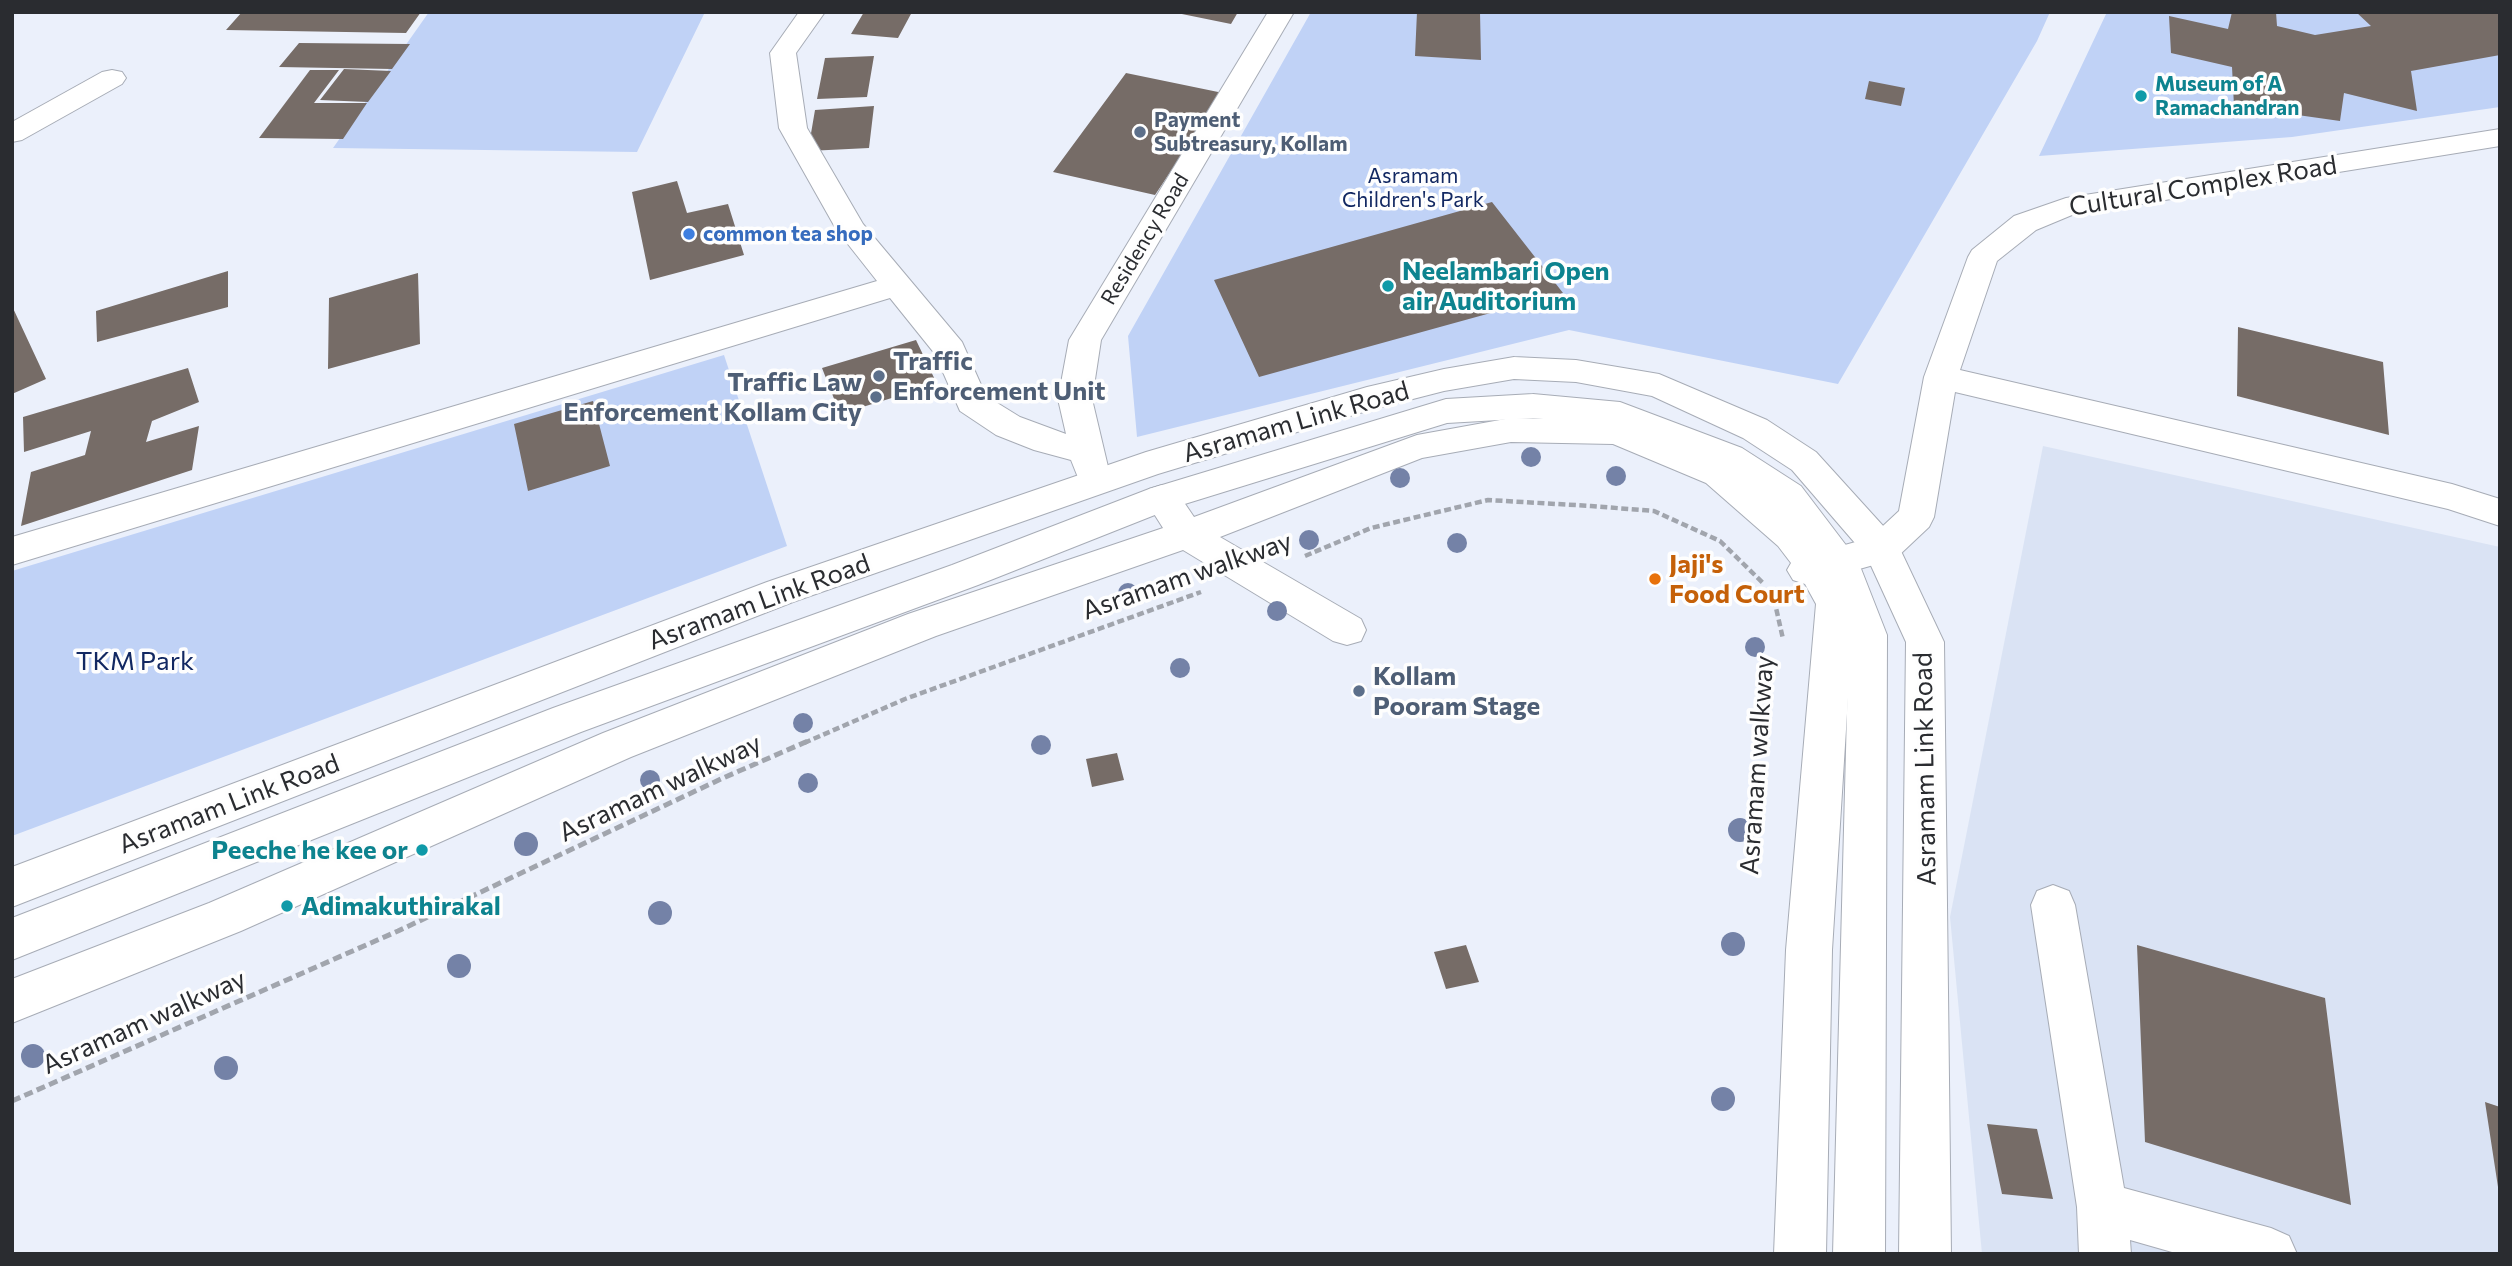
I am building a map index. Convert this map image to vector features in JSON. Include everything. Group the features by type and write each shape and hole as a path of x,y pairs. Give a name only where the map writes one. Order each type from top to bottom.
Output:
{"street":[{"path":"812,12 783,53 793,128 851,229 950,350 972,403 1008,426 1046,441 1090,468"},
{"name":"Residency Road","path":"1090,468 1075,399 1085,340 1281,12"},
{"path":"12,134 112,78"},
{"name":"Cultural Complex Road","path":"1882,549 1916,517 1941,377 1983,257 2025,223 2066,207 2500,137"},
{"path":"12,551 898,285"},
{"name":"Asramam Link Road","path":"12,887 780,592 1090,468 1146,465 1367,399 1418,386 1514,368 1576,371 1659,386 1755,429 1804,461 1882,549 1925,642 1925,1254"},
{"path":"1941,377 2452,497 2500,513"},
{"name":"Asramam Link Road","path":"12,939 567,720 965,575 1162,498 1446,411 1533,406 1620,414 1730,457 1788,495 1818,567 1868,635 1859,1254"},
{"path":"12,1001 225,917 629,740 922,625 1186,534 1417,447 1510,430 1618,432 1718,474 1791,536 1818,567 1835,603 1809,950 1800,1254"},
{"path":"1162,498 1186,534 1347,630"},
{"path":"1818,567 1882,549"},
{"path":"2053,905 2103,1230 2271,1254"}],"path":[{"name":"Asramam walkway","path":"12,1101 398,931 723,778 905,699 1073,636 1252,575 1371,528 1488,500 1654,511 1720,541 1772,592 1785,651"}],"shaded area":[{"path":"2043,446 2500,547 2500,1254 1982,1254 1950,917"}],"green space":[{"path":"429,12 705,12 637,152 333,148"},
{"name":"Asramam Children's Park","path":"1311,12 2050,12 2037,41 1838,384 1569,330 1137,437 1128,336"},
{"path":"2107,12 2500,12 2500,107 2292,137 2039,156"},
{"name":"TKM Park","path":"724,355 787,546 12,836 12,571"}],"building":[{"path":"242,12 421,12 406,33 226,30"},
{"path":"864,12 912,12 898,38 851,34"},
{"path":"1172,12 1238,12 1231,24"},
{"path":"1417,12 1480,12 1481,60 1415,56"},
{"path":"2232,12 2276,12 2277,26 2315,35 2371,26 2356,12 2500,12 2500,55 2411,71 2417,111 2344,93 2340,121 2234,106 2232,67 2171,53 2169,16 2228,29"},
{"path":"299,43 410,44 392,69 279,67"},
{"path":"874,56 867,97 817,99 825,58"},
{"path":"344,69 391,71 368,102 320,100"},
{"path":"310,70 339,70 314,103 367,103 343,139 259,138"},
{"name":"Payment Subtreasury, Kollam","path":"1126,73 1223,93 1155,195 1053,172"},
{"path":"1869,81 1905,88 1901,106 1865,99"},
{"path":"874,106 869,148 808,151 815,110"},
{"name":"common tea shop","path":"677,181 687,213 728,204 744,255 650,280 632,192"},
{"name":"Neelambari Open air Auditorium","path":"1492,202 1563,293 1259,377 1214,280"},
{"path":"228,271 228,307 97,342 96,311"},
{"path":"418,273 420,344 328,369 329,298"},
{"path":"12,306 46,379 12,394"},
{"path":"2238,327 2383,362 2389,435 2237,396"},
{"name":"Traffic Enforcement Unit","path":"916,340 937,384 840,414 822,368"},
{"path":"188,368 199,402 152,421 146,442 199,426 192,470 21,526 31,472 85,455 91,431 24,452 23,417"},
{"path":"593,401 610,466 528,491 514,424"},
{"path":"1117,753 1124,780 1092,787 1086,759"},
{"path":"1466,945 1479,982 1446,989 1434,952"},
{"path":"2137,945 2325,998 2351,1205 2145,1142"},
{"path":"2485,1102 2500,1107 2500,1187 2498,1187"},
{"path":"1987,1124 2037,1129 2053,1199 2002,1194"}],"place":[{"name":"Museum of A Ramachandran","path":"2141,96"},
{"name":"Payment Subtreasury, Kollam","path":"1140,132"},
{"name":"common tea shop","path":"689,234"},
{"name":"Neelambari Open air Auditorium","path":"1388,286"},
{"name":"Traffic Enforcement Unit","path":"879,376"},
{"name":"Traffic Law Enforcement Kollam City","path":"876,397"},
{"name":"Jaji's Food Court","path":"1655,579"},
{"name":"Kollam Pooram Stage","path":"1359,691"},
{"name":"Peeche he kee or","path":"422,850"},
{"name":"Adimakuthirakal","path":"287,906"}]}
